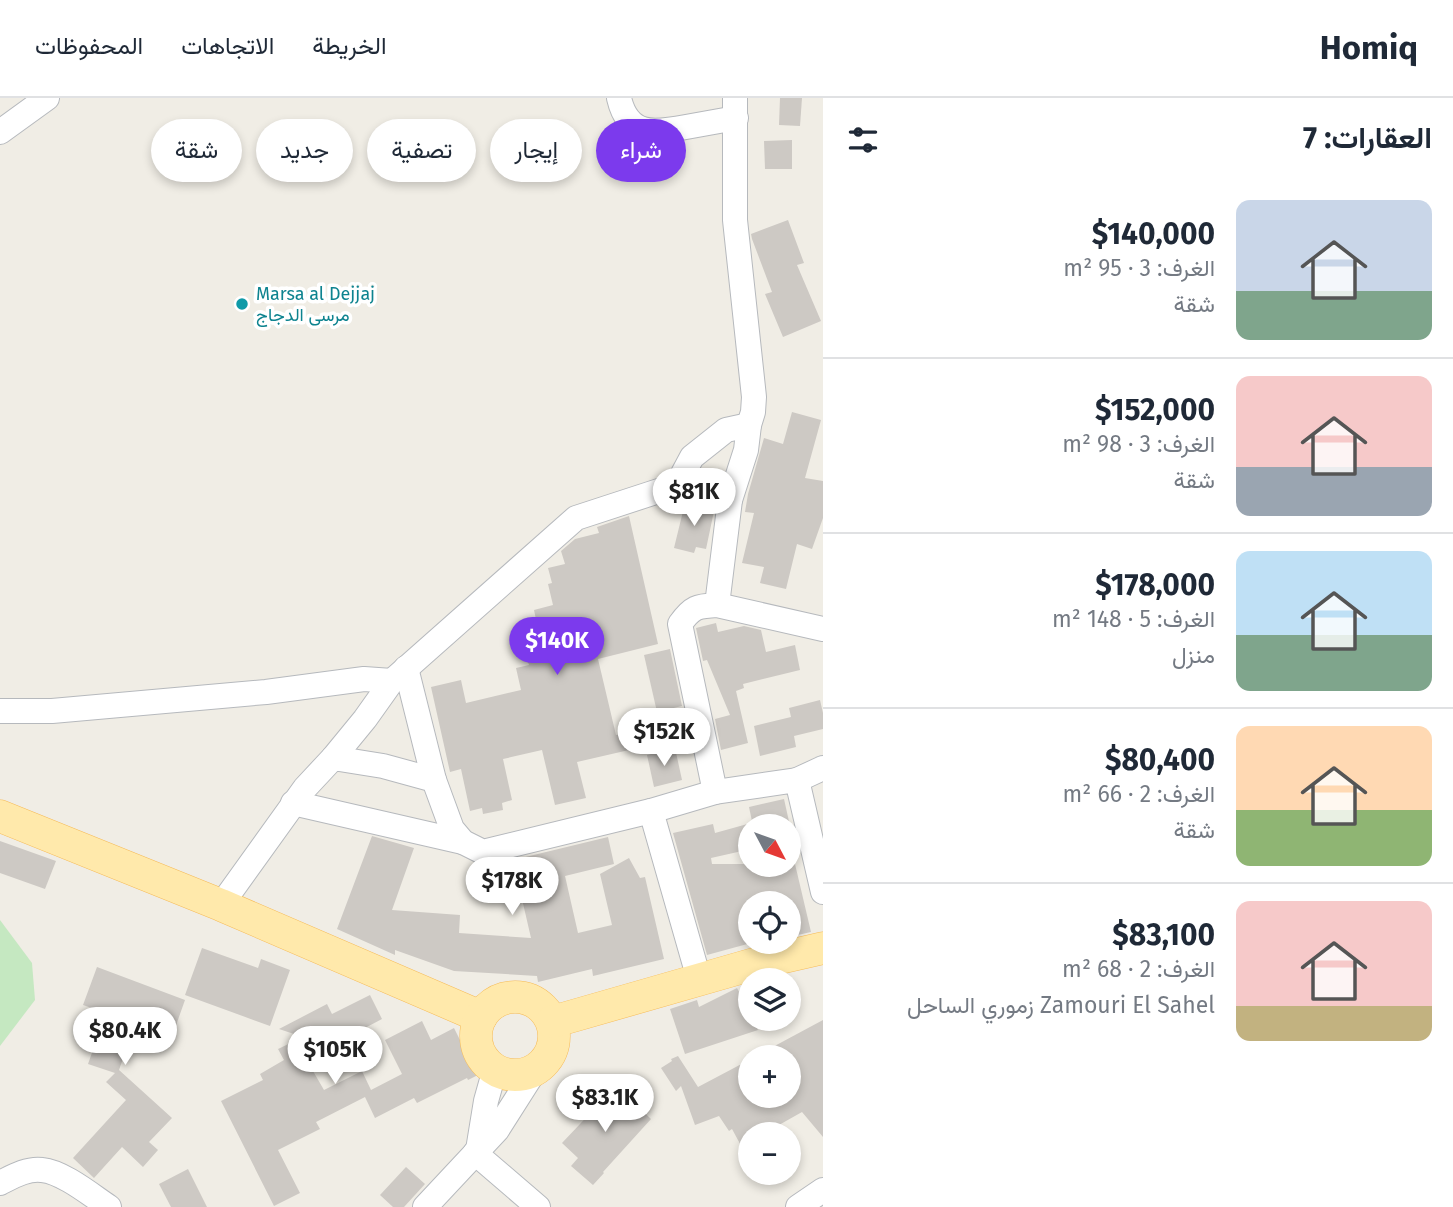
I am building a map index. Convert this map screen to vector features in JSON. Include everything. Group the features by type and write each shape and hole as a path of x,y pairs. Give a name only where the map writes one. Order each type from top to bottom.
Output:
{"main road":[{"path":"0,816 221,905 481,1017"},
{"path":"552,1022 699,979 823,948"},
{"path":"524,998 536,1003 552,1022 554,1034 547,1058 526,1073 513,1075 495,1069 481,1055 476,1042 481,1017 489,1007 500,1000 524,998"}],"street":[{"path":"0,132 47,98"},
{"path":"620,98 630,122 644,130 659,132 736,108 735,220 754,397 746,450 730,500 717,605"},
{"path":"677,485 692,457 726,430 749,425"},
{"path":"221,905 293,803 333,758 399,675 576,518 677,485 730,500"},
{"path":"715,792 680,624 690,610 717,605 823,629"},
{"path":"0,710 52,711 267,692 399,675"},
{"path":"399,675 452,829 463,842"},
{"path":"333,758 383,766 434,780"},
{"path":"293,803 463,842 483,852 651,811 715,792 797,780 823,768"},
{"path":"797,780 823,892"},
{"path":"651,811 699,979"},
{"path":"425,1207 497,1130 537,1067"},
{"path":"477,1152 495,1069"},
{"path":"477,1152 538,1207"},
{"path":"0,1183 17,1174 41,1169 61,1176 109,1207"},
{"path":"798,1207 823,1190"}],"green space":[{"path":"0,920 32,963 35,1000 0,1046"}],"building":[{"path":"780,98 802,98 800,126 779,125"},
{"path":"792,140 792,169 765,169 764,141"},
{"path":"788,220 804,263 797,265 821,321 783,337 765,294 772,292 751,234"},
{"path":"792,412 821,420 805,478 823,481 823,518 812,549 797,544 786,589 760,583 764,567 742,563 754,513 745,512 748,494 764,438 783,444"},
{"path":"685,503 714,511 706,549 696,547 694,553 674,548"},
{"path":"629,516 658,644 598,659 616,735 625,733 629,750 577,762 586,798 555,805 542,750 503,759 512,800 502,803 503,810 483,814 482,808 470,811 461,769 450,772 431,687 461,680 466,703 521,690 516,668 544,657 534,610 553,605 548,584 552,583 548,568 565,564 561,551 575,539 599,533 597,527"},
{"path":"716,623 718,632 744,626 761,630 766,652 795,645 800,670 743,684 744,688 736,691 748,743 721,750 715,719 730,715 707,660 703,661 696,628"},
{"path":"670,649 682,706 657,712 644,655"},
{"path":"820,700 823,729 794,736 796,747 760,756 754,726 791,717 789,708"},
{"path":"675,748 682,780 654,787 647,755"},
{"path":"784,799 787,814 750,814 749,807"},
{"path":"713,824 715,833 738,827 738,852 711,858 712,864 738,864 738,877 798,877 811,932 801,934 801,891 738,891 738,947 707,955 673,833"},
{"path":"372,836 414,848 392,910 460,915 459,933 531,938 513,860 608,837 614,864 565,876 578,933 612,925 600,874 629,858 640,878 645,877 664,959 593,976 592,969 538,982 537,976 454,971 395,950 395,955 337,929"},
{"path":"0,841 56,861 45,889 0,873"},
{"path":"202,948 258,968 261,959 290,970 270,1026 185,995"},
{"path":"97,967 185,1000 174,1031 137,1018 119,1070 172,1118 149,1142 158,1150 143,1167 122,1147 94,1178 73,1158 126,1100 106,1082 115,1073 88,1064 106,1013 83,1005"},
{"path":"737,988 738,1031 755,1031 685,1054 670,1009 697,1000 699,1007"},
{"path":"370,995 382,1019 306,1059 324,1090 362,1071 371,1090 402,1074 385,1040 422,1021 431,1040 454,1028 468,1056 473,1054 480,1067 478,1075 417,1103 414,1098 375,1118 365,1097 316,1122 320,1129 278,1150 300,1193 274,1206 221,1101 263,1080 260,1074 284,1060 278,1049 303,1037 279,1029 327,1004 332,1014"},
{"path":"823,1020 823,1137 802,1112 784,1122 738,1122 738,1140 732,1129 729,1131 719,1116 695,1125 681,1086 676,1091 661,1068 678,1056 698,1087 738,1066 738,1108 801,1108 801,1045 776,1045"},
{"path":"616,1086 651,1119 593,1185 571,1166 578,1158 562,1143"},
{"path":"406,1167 425,1184 404,1207 393,1207 380,1195"},
{"path":"188,1169 207,1207 171,1207 159,1184"}],"place":[{"name":"Marsa al Dejjaj مرسى الدجاج","path":"242,304"}]}
